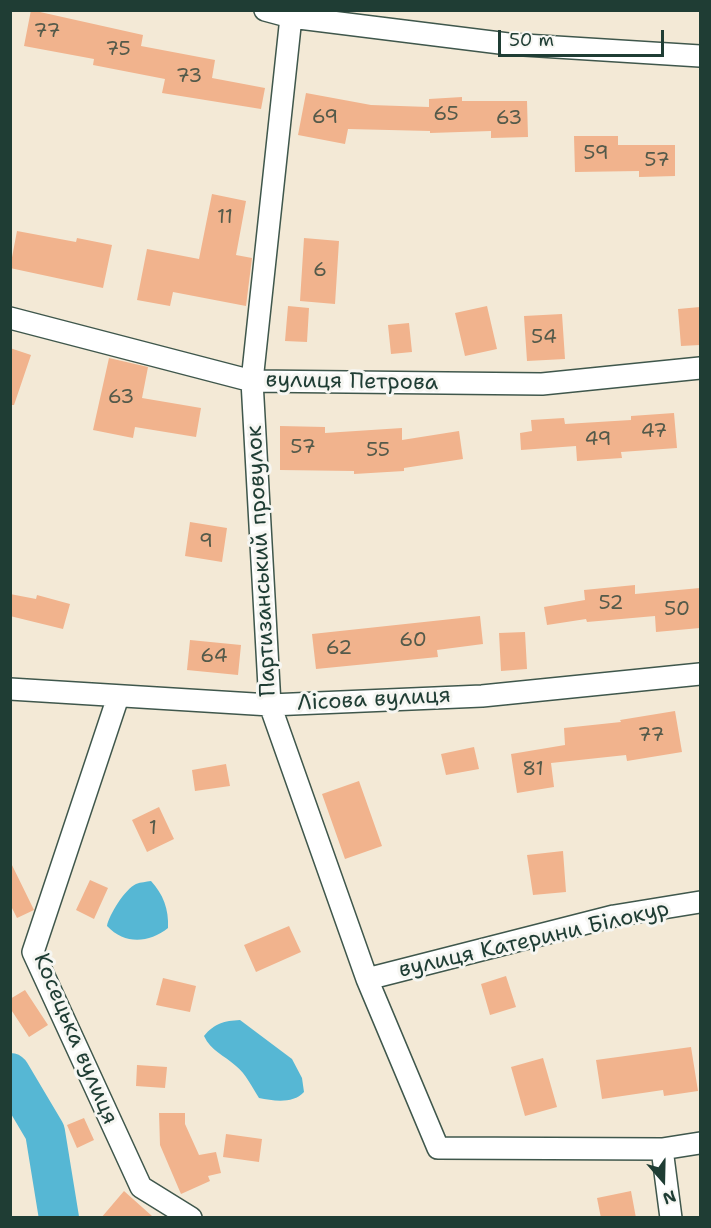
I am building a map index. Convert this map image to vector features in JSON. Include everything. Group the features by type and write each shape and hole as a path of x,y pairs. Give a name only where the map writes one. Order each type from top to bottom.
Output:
{"street":[{"path":"265,10 291,17 508,44 700,56"},
{"name":"Партизанський провулок","path":"291,17 252,381 270,705 367,979 438,1148 662,1149"},
{"name":"вулиця Петрова","path":"10,318 252,381 542,384 700,368"},
{"name":"Лісова вулиця","path":"10,688 118,697 270,705 482,696 700,674"},
{"name":"Косецька вулиця","path":"118,697 33,952 141,1187 191,1218"},
{"name":"вулиця Катерини Білокур","path":"367,979 614,916 700,902"},
{"path":"671,1218 662,1149 700,1143"}],"water":[{"path":"151,881 164,902 168,928 153,937 137,940 114,932 107,926 118,903 136,884"},
{"path":"240,1020 292,1059 302,1078 304,1092 300,1096 283,1101 259,1098 243,1073 214,1049 204,1036 220,1023"}],"building":[{"path":"31,10 143,35 141,46 215,60 212,78 265,88 261,109 162,93 165,79 93,65 94,59 24,46"},
{"path":"306,93 371,105 429,107 429,99 462,97 462,101 527,101 528,137 491,138 491,131 430,133 430,131 348,129 345,144 298,135"},
{"path":"574,136 618,136 618,145 675,145 675,176 639,177 639,171 575,172"},
{"path":"212,194 246,201 236,255 252,258 246,306 173,292 170,306 137,300 147,249 199,259"},
{"path":"17,231 76,242 77,238 112,245 103,288 10,268"},
{"path":"304,238 339,241 335,304 300,301"},
{"path":"288,306 309,308 307,342 285,341"},
{"path":"487,306 497,349 465,356 455,313"},
{"path":"700,307 700,345 681,346 678,309"},
{"path":"562,314 565,359 527,361 524,316"},
{"path":"409,323 412,352 391,354 388,325"},
{"path":"10,348 31,355 14,405 10,405"},
{"path":"109,358 148,367 142,398 201,408 196,437 135,427 133,438 93,430"},
{"path":"674,413 677,448 621,452 622,458 577,461 576,446 521,450 520,433 532,431 531,420 564,418 565,424 631,420 631,416"},
{"path":"280,426 325,427 325,433 402,428 402,440 459,431 463,459 404,468 404,471 354,474 354,471 280,470"},
{"path":"190,522 227,528 222,562 185,556"},
{"path":"635,585 635,594 700,588 700,628 656,632 655,616 587,622 586,619 547,625 544,607 585,600 584,590"},
{"path":"10,594 36,599 37,595 70,604 63,629 10,616"},
{"path":"480,616 483,644 437,650 438,657 316,669 312,634"},
{"path":"525,632 527,669 501,671 499,633"},
{"path":"190,640 241,645 238,675 187,670"},
{"path":"675,711 682,752 627,761 626,755 551,763 554,787 517,793 511,754 565,745 564,728 621,722 620,720"},
{"path":"474,747 479,769 446,775 441,754"},
{"path":"226,764 230,786 195,791 192,770"},
{"path":"359,781 382,846 345,859 322,794"},
{"path":"159,807 174,839 147,852 132,820"},
{"path":"563,851 566,892 533,895 527,855"},
{"path":"10,861 34,910 17,918 10,904"},
{"path":"90,880 108,888 94,919 76,910"},
{"path":"289,926 301,952 256,972 244,945"},
{"path":"506,976 516,1007 490,1015 481,984"},
{"path":"163,978 196,986 190,1012 156,1005"},
{"path":"25,990 48,1025 29,1037 10,1008 10,999"},
{"path":"691,1047 698,1091 664,1096 663,1090 602,1099 596,1060"},
{"path":"543,1058 557,1107 525,1116 511,1067"},
{"path":"137,1065 167,1067 165,1088 136,1086"},
{"path":"159,1113 185,1113 185,1124 199,1155 216,1152 221,1173 208,1176 210,1181 181,1194 160,1145"},
{"path":"84,1118 94,1140 77,1148 67,1125"},
{"path":"226,1134 262,1139 259,1162 223,1157"},
{"path":"124,1191 152,1216 153,1218 101,1218"},
{"path":"631,1191 636,1218 601,1218 597,1198"}],"waterway":[{"path":"10,1073 45,1132 59,1218"}]}
